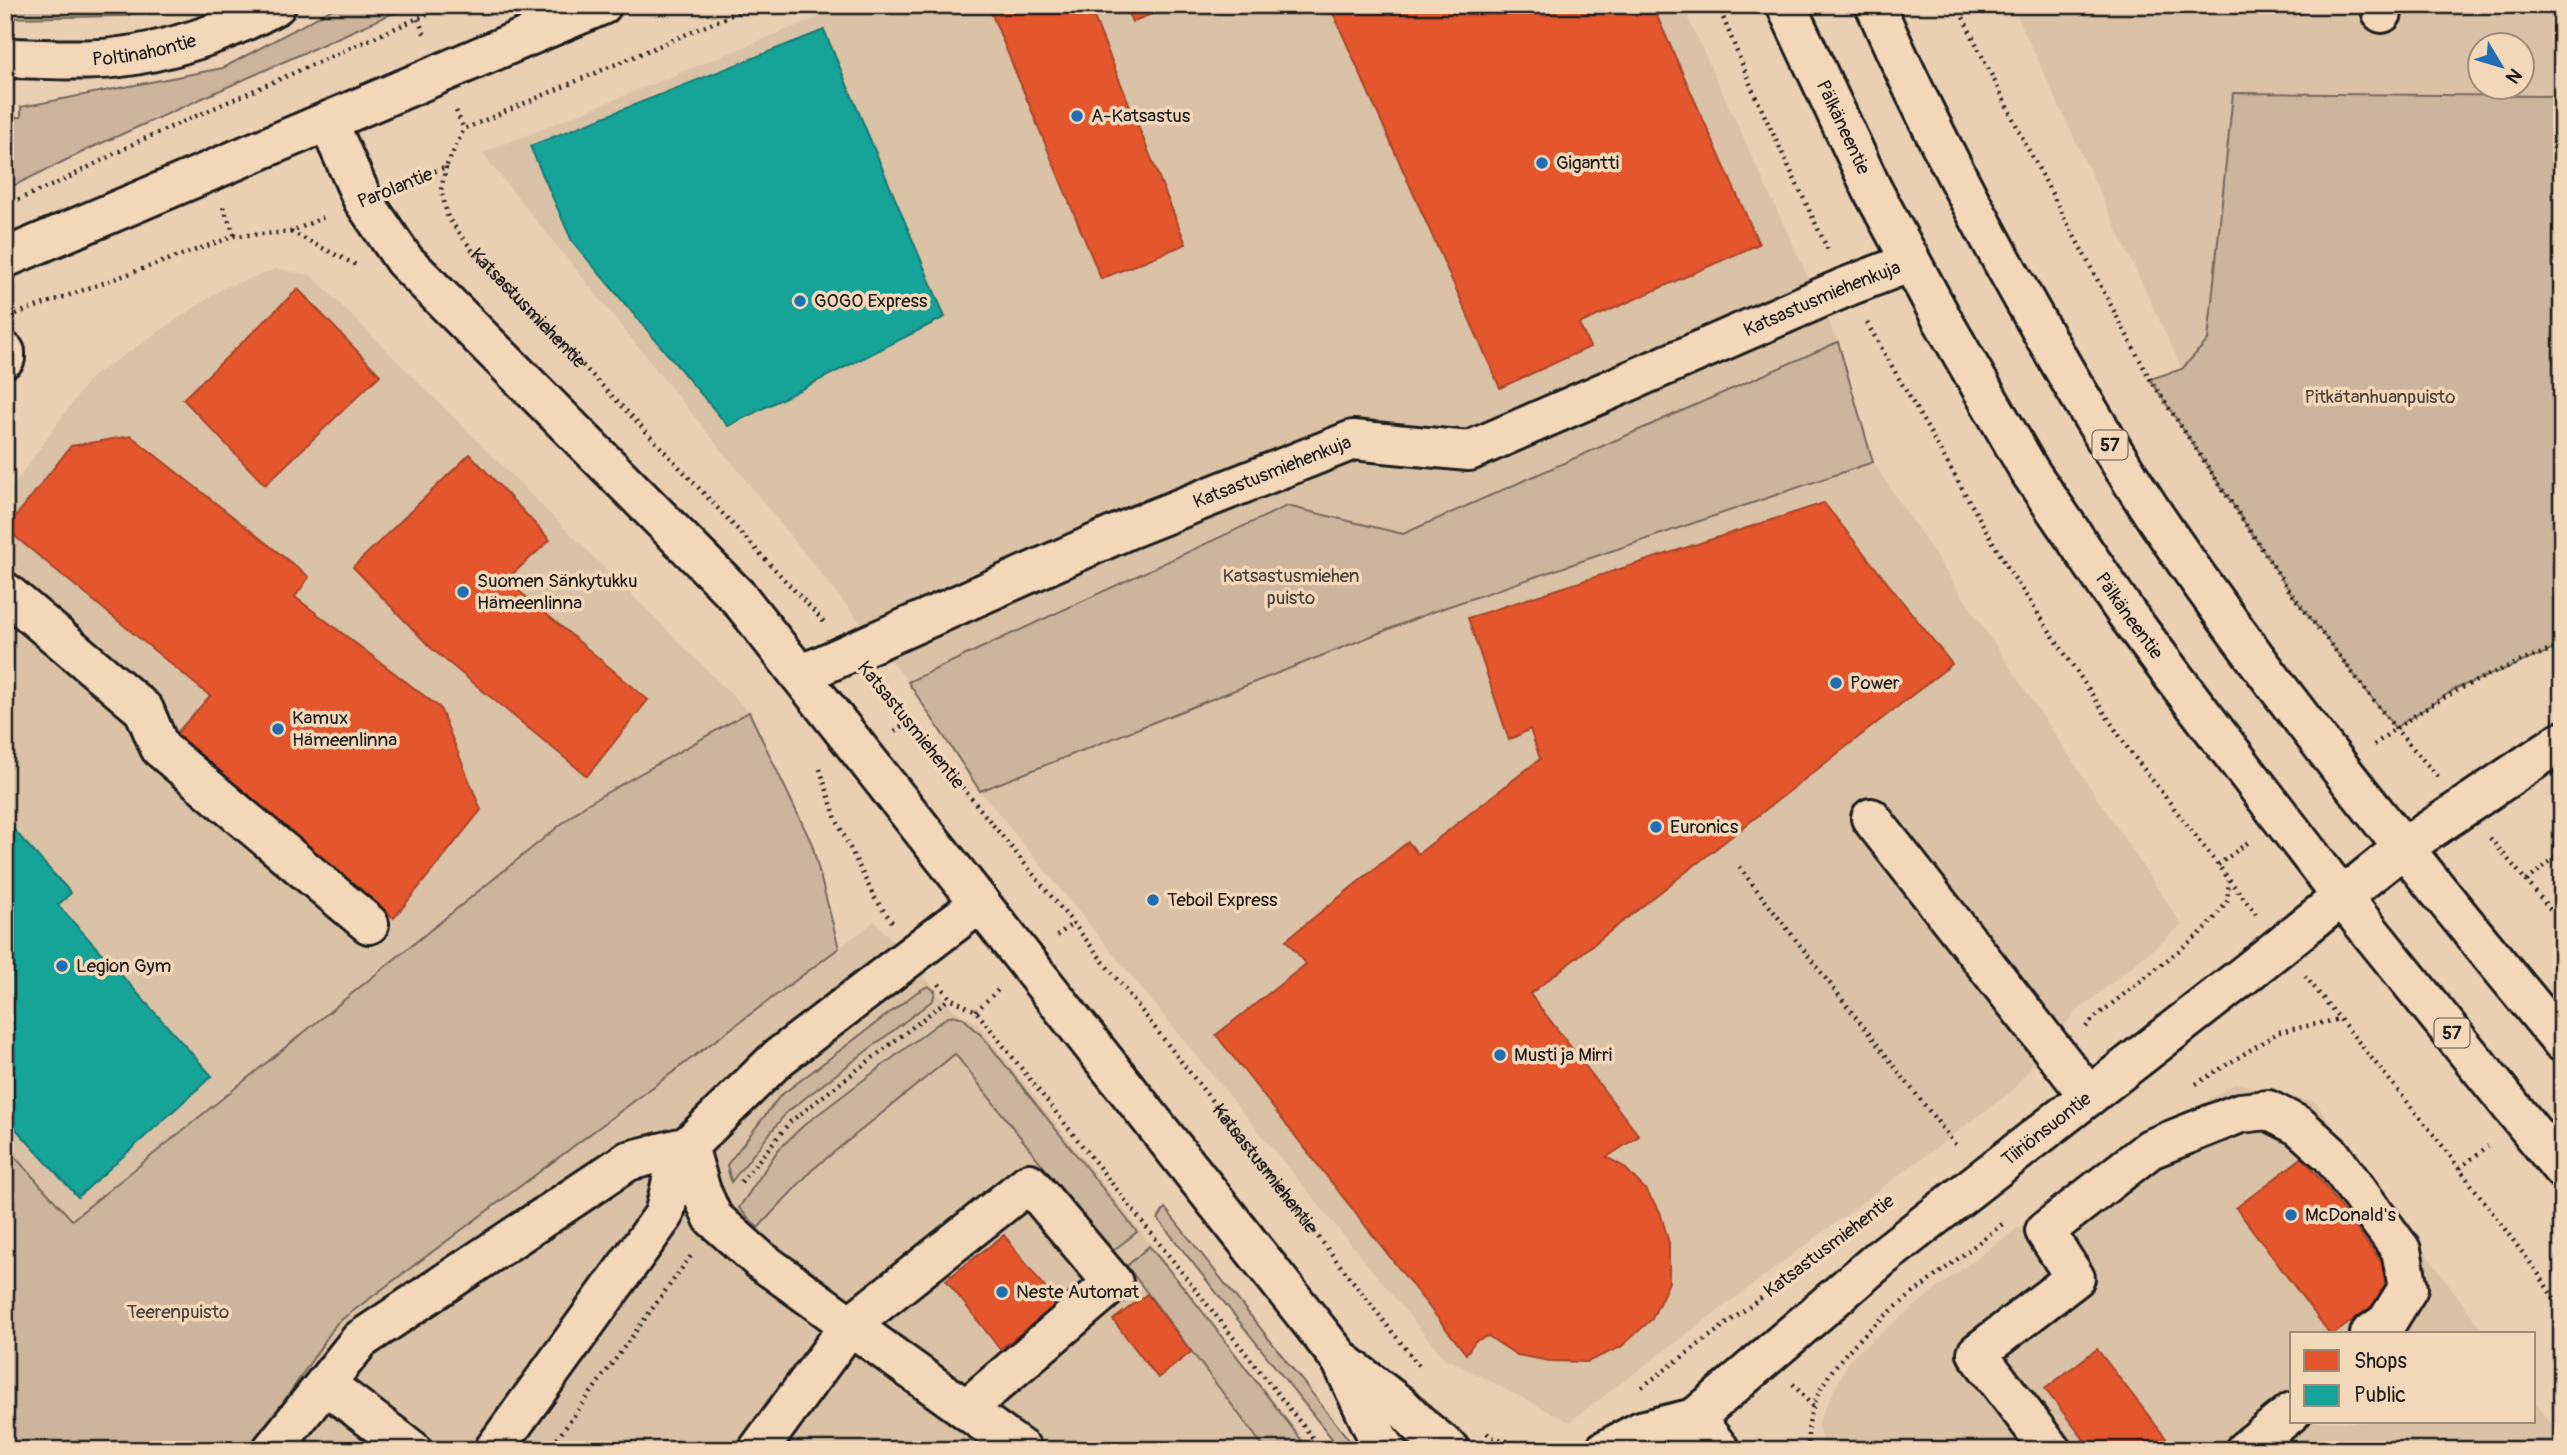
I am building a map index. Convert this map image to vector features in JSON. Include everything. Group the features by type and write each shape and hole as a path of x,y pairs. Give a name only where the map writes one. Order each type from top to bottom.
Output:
{"street":[{"name":"Poltinahontie","path":"5,58 113,58 189,43 249,20 276,5"},
{"path":"5,258 601,5"},
{"name":"Pälkäneentie","path":"1786,5 1872,189 2030,472 2126,613 2342,897 2562,1169"},
{"name":"57","path":"1875,5 1961,188 2024,302 2175,547 2247,647 2403,848 2562,1042"},
{"path":"328,122 363,200 404,260 739,598 1341,1360 1387,1450"},
{"name":"Katsastusmiehenkuja","path":"800,675 1131,528 1353,440 1469,451 1846,287 1911,262"},
{"path":"5,352 5,358"},
{"path":"5,592 144,710 159,748 369,924"},
{"name":"Tiiriönsuontie","path":"1695,1418 1881,1258 2403,848 2562,741"},
{"path":"1871,818 2089,1096"},
{"path":"494,1450 664,1215 672,1180 688,1146 778,1058 980,903"},
{"path":"2051,1450 1977,1353 2075,1278 2045,1231 2150,1149 2240,1113 2268,1110 2300,1126 2331,1155 2401,1250 2408,1288 2387,1322 2374,1332"},
{"path":"688,1146 701,1191 704,1234 760,1260 1022,1450"},
{"path":"272,1450 360,1340 628,1161 688,1146"},
{"path":"758,1450 850,1325 1030,1183 1113,1283 966,1409"},
{"path":"1341,1360 1401,1406 1443,1448"},
{"path":"325,1384 412,1450"},
{"path":"2245,1450 2290,1414"},
{"path":"1589,1443 1695,1418"},
{"path":"1673,1450 1695,1418"},
{"path":"1695,1418 1720,1450"}],"path":[{"path":"5,205 60,182 137,142 432,12 455,5"},
{"name":"Parolantie","path":"5,318 235,236 291,232 446,167 464,129 755,5"},
{"path":"1718,5 1753,92 1846,287 2009,570 2129,750 2280,946 2460,1168 2540,1276 2562,1312"},
{"path":"1957,5 2027,147 2150,380 2291,593 2395,727 2562,923"},
{"name":"Katsastusmiehentie","path":"446,167 441,190 449,218 473,251 648,433 852,652 1073,923 1403,1348 1428,1376"},
{"path":"291,232 366,270"},
{"path":"2343,770 2395,727 2456,688 2562,646"},
{"path":"816,760 836,819 874,897 950,999 976,1011 1322,1450"},
{"path":"2218,865 2281,817"},
{"path":"2528,881 2562,851"},
{"path":"1739,867 1959,1149"},
{"path":"2059,1058 2093,1019 2207,928 2227,902 2229,880"},
{"path":"549,1450 704,1234 790,1122 950,999"},
{"path":"1949,1156 1969,1141"},
{"path":"2460,1168 2488,1146"},
{"name":"Katsastusmiehentie","path":"1633,1394 1824,1251"},
{"path":"1481,1429 1491,1437 1527,1446 1563,1441 1589,1443"}],"shaded area":[{"path":"848,5 1682,5 1838,342 1403,534 1287,506 908,682 482,153"},
{"path":"2012,5 2562,5 2562,96 2536,96 2536,32 2466,32 2466,95 2234,93 2208,340 2182,369"},
{"path":"276,269 311,275 749,712 585,805 71,1221 5,1146 5,497 90,378 224,288"},
{"path":"1873,462 2182,925 2075,1013 2012,1091 1569,1422 1443,1357 980,791 1432,612"},
{"path":"875,921 954,1010 977,1023 1312,1450 251,1450 337,1323"},
{"path":"2236,1083 2316,1103 2484,1332 2290,1332 2290,1424 2536,1424 2536,1404 2562,1439 2562,1450 1825,1450 1817,1424 1851,1357 1960,1270 2126,1150"}],"green space":[{"path":"5,5 152,5 126,16 5,18"},
{"path":"340,5 411,5 93,147 5,190 5,118 21,117 21,107 223,68"},
{"name":"Pitkätanhuanpuisto","path":"2233,93 2466,95 2466,102 2536,102 2536,96 2562,96 2562,646 2457,688 2395,728 2291,593 2150,379 2182,369 2208,340"},
{"name":"Katsastusmiehen puisto","path":"1838,342 1873,462 1432,612 980,791 908,682 1287,506 1403,534"},
{"name":"Teerenpuisto","path":"749,712 812,844 839,948 337,1323 251,1450 5,1450 5,1146 72,1220 585,805"},
{"path":"928,986 935,991 933,1000 787,1112 731,1182 727,1165 780,1096"},
{"path":"953,1015 963,1018 983,1037 1137,1232 1111,1252 955,1054 812,1170 758,1228 739,1208 778,1150 804,1125 944,1019"},
{"path":"1165,1208 1357,1450 1341,1450 1158,1219"},
{"path":"1149,1246 1309,1450 1266,1450 1127,1266"}],"building: Shops":[{"path":"988,5 1089,5 1186,244 1101,279"},
{"path":"1125,5 1173,5 1132,22"},
{"path":"1351,5 1652,5 1759,244 1579,324 1590,347 1500,388 1333,13"},
{"path":"2501,5 2562,5 2562,14 2500,9"},
{"path":"298,289 380,375 265,485 183,399"},
{"path":"131,436 309,577 295,597 440,708 481,810 394,918 174,736 210,696 6,529 71,446"},
{"path":"470,454 550,540 506,580 648,700 587,776 432,649 353,567"},
{"path":"1824,503 1952,664 1530,994 1639,1136 1607,1157 1624,1167 1645,1189 1660,1212 1669,1243 1669,1282 1652,1319 1621,1347 1587,1362 1550,1361 1517,1355 1488,1336 1475,1341 1466,1354 1216,1035 1306,964 1286,940 1408,842 1418,854 1540,759 1530,729 1509,740 1468,618"},
{"path":"2303,1157 2399,1286 2337,1332 2329,1332 2236,1208"},
{"name":"Neste Automat","path":"1004,1235 1058,1305 1000,1349 946,1280"},
{"path":"1147,1294 1191,1352 1158,1378 1113,1320"},
{"path":"2097,1349 2175,1450 2092,1450 2045,1389"}],"building: Public":[{"path":"824,30 945,317 728,426 572,241 530,146"},
{"path":"5,820 71,893 58,905 212,1076 78,1197 5,1117"}],"place":[{"name":"A-Katsastus","path":"1077,116"},
{"name":"Gigantti","path":"1542,163"},
{"name":"GOGO Express","path":"800,301"},
{"name":"Suomen Sänkytukku Hämeenlinna","path":"463,592"},
{"name":"Power","path":"1836,683"},
{"name":"Kamux Hämeenlinna","path":"278,729"},
{"name":"Euronics","path":"1656,827"},
{"name":"Teboil Express","path":"1153,900"},
{"name":"Legion Gym","path":"62,966"},
{"name":"Musti ja Mirri","path":"1500,1055"},
{"name":"McDonald's","path":"2291,1215"},
{"name":"Neste Automat","path":"1002,1292"}]}
